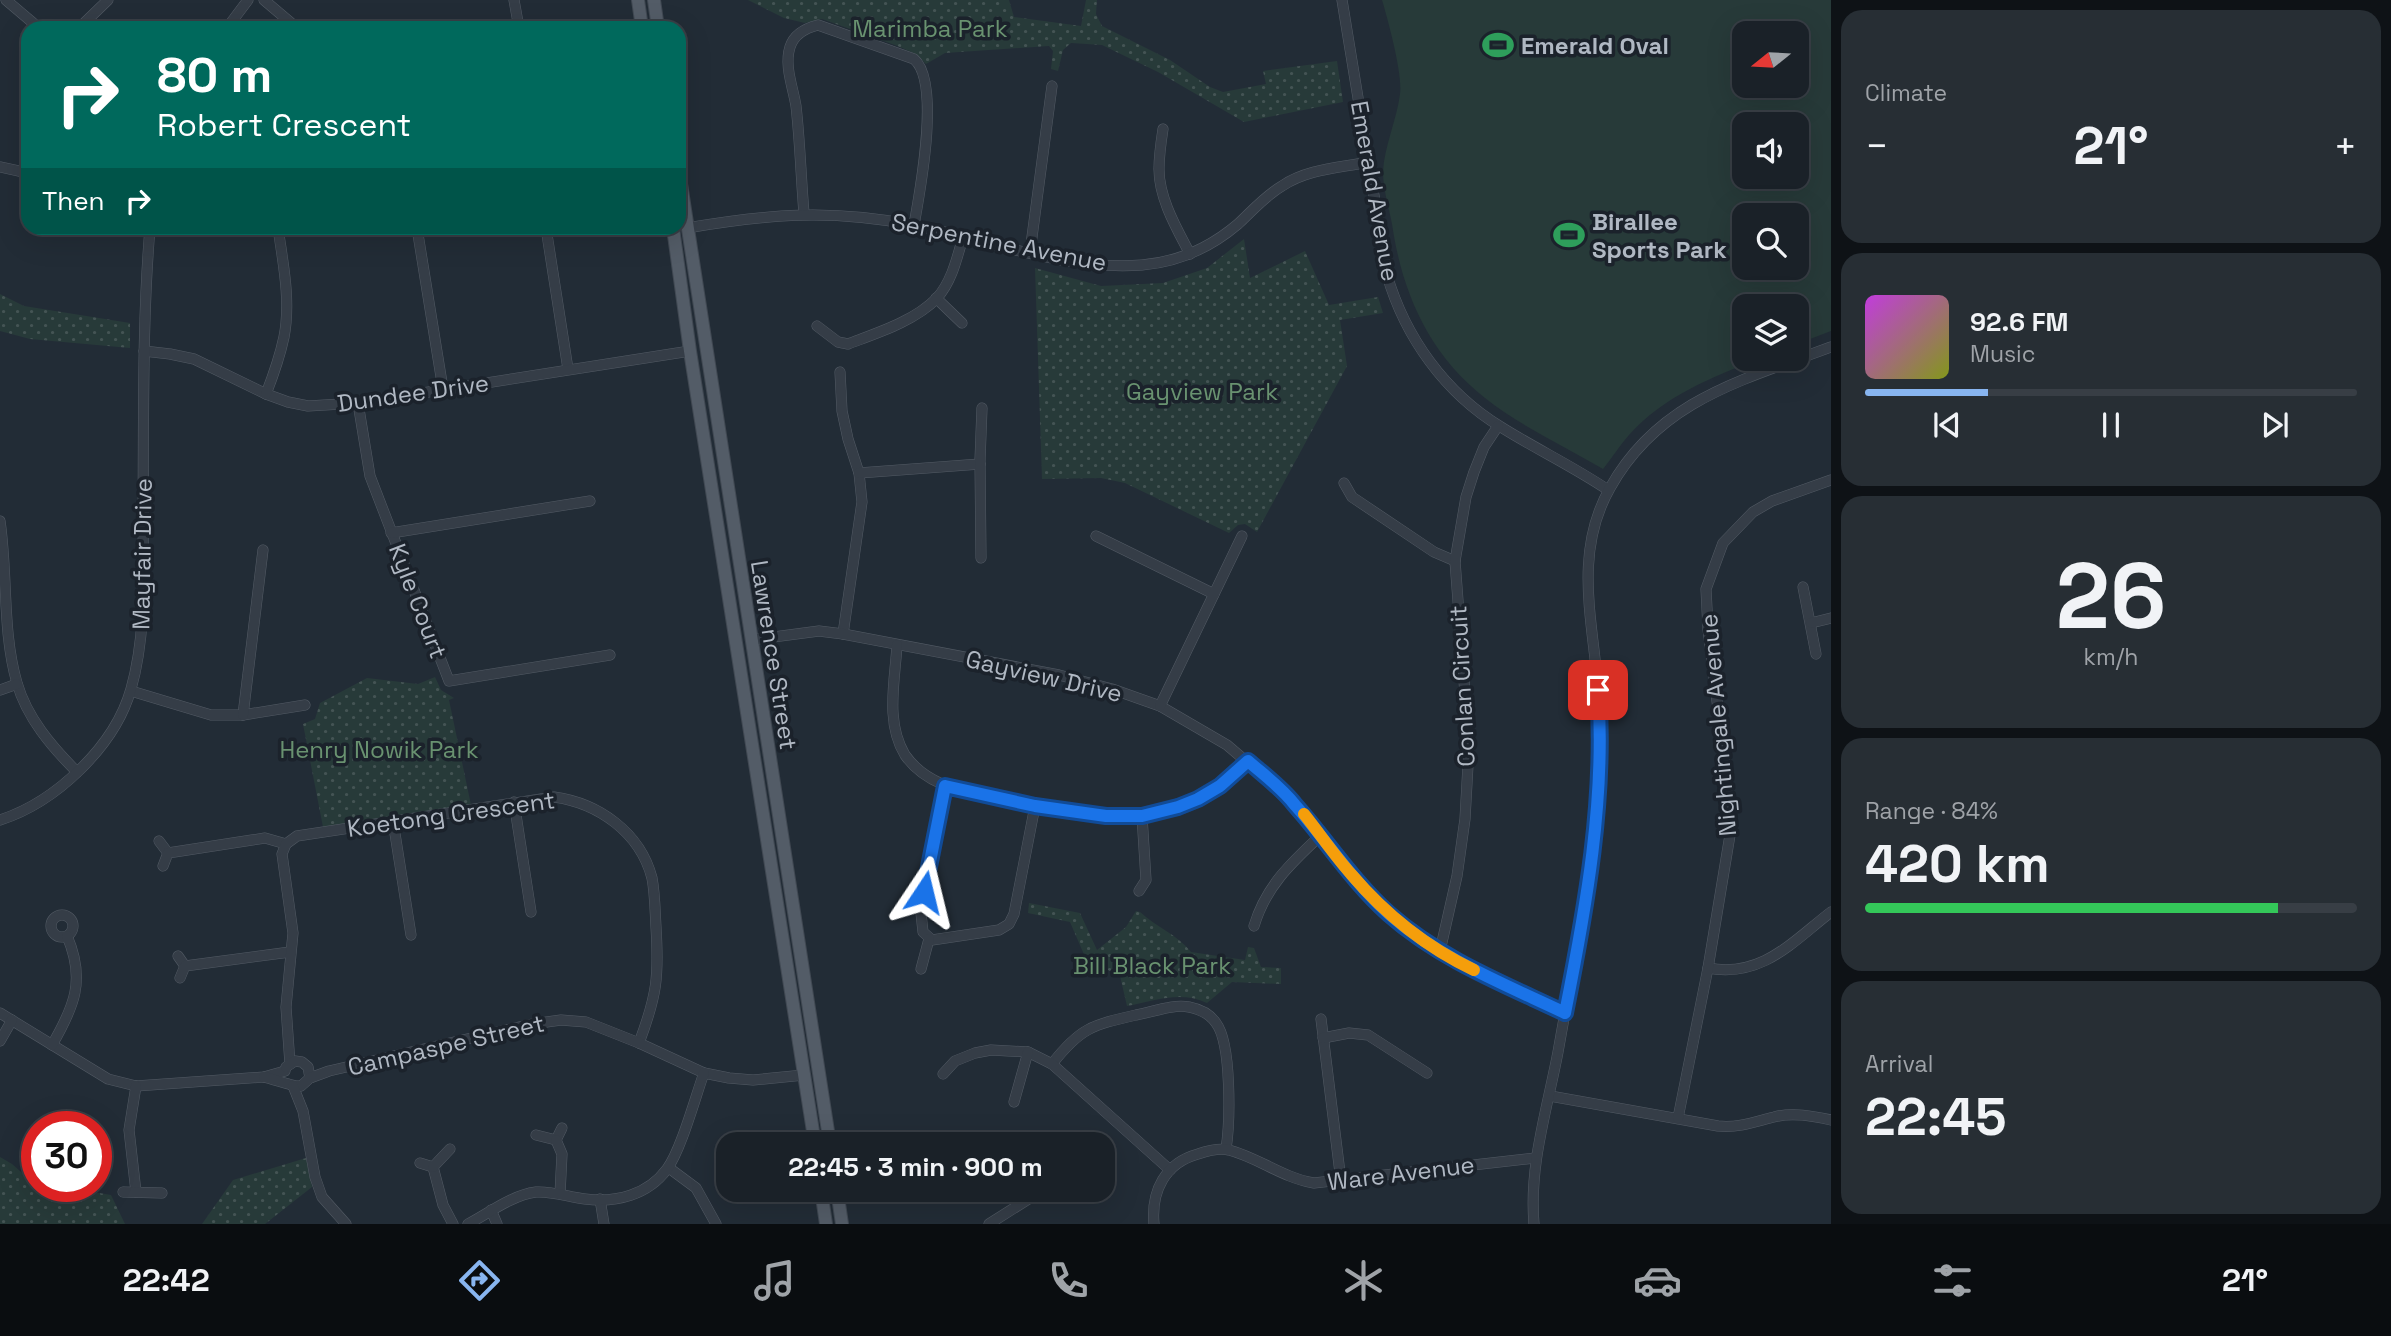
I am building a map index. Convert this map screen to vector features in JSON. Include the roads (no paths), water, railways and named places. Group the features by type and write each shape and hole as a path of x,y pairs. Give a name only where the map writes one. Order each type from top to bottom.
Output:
{"main road":[{"path":"638,0 641,21"},
{"path":"654,0 657,21"},
{"name":"Lawrence Street","path":"686,221 828,1132"},
{"name":"Lawrence Street","path":"674,235 812,1132"},
{"path":"690,351 705,350"},
{"path":"737,643 751,640"},
{"path":"804,1075 819,1074"},
{"path":"823,1202 827,1224"},
{"path":"839,1202 842,1224"}],"street":[{"path":"6,0 31,21"},
{"path":"86,21 108,0"},
{"path":"232,21 248,0"},
{"path":"264,0 289,21"},
{"path":"514,0 518,21"},
{"name":"Emerald Avenue","path":"1342,0 1387,275 1408,328 1425,356 1467,402 1498,426 1608,490"},
{"path":"804,214 796,105 789,71 789,53 799,34 818,25 914,59 922,69 927,87 926,138 914,225"},
{"path":"1030,252 1052,86"},
{"path":"1163,130 1160,180 1167,204 1190,254"},
{"name":"Serpentine Avenue","path":"687,228 763,216 861,216 914,225 1068,260 1105,265 1139,265 1163,262 1190,254 1226,234 1283,184 1318,170 1368,162"},
{"path":"0,167 21,172"},
{"name":"Mayfair Drive","path":"0,820 39,802 77,772 99,750 117,723 131,691 141,642 144,351 150,235"},
{"path":"266,394 284,337 286,313 279,235"},
{"path":"418,235 443,389"},
{"path":"547,235 568,369"},
{"path":"817,326 838,342 848,344 912,316 936,298 953,271 963,237"},
{"path":"936,298 962,323"},
{"path":"1534,1224 1535,1158 1550,1096 1582,923 1596,819 1599,711 1587,584 1594,531 1608,490 1636,449 1667,420 1696,400 1831,347"},
{"name":"Dundee Drive","path":"144,351 194,359 266,394 308,406 358,403 690,351"},
{"path":"840,372 842,411 859,473 862,502 843,634"},
{"name":"Kyle Court","path":"358,403 370,476 449,681 610,655"},
{"path":"981,558 982,408"},
{"name":"Conlan Circuit","path":"1440,951 1457,876 1465,819 1469,747 1455,561 1466,496 1484,447 1498,426"},
{"path":"859,473 980,464"},
{"name":"Nightingale Avenue","path":"1678,1118 1728,855 1730,819 1706,589 1723,543 1754,512 1772,501 1831,481"},
{"path":"1344,483 1352,497 1434,552 1455,561"},
{"path":"391,533 590,500"},
{"path":"0,521 9,635 17,684 39,728 56,751 77,772"},
{"path":"1096,536 1213,594"},
{"path":"1160,706 1242,536"},
{"path":"243,715 263,550"},
{"path":"1803,587 1816,654"},
{"path":"1811,623 1831,618"},
{"name":"Gayview Drive","path":"751,640 819,631 843,634 1059,675 1112,689 1160,706 1201,729 1248,761 1288,797 1348,872 1400,922 1440,951 1565,1013"},
{"path":"897,645 892,709 898,740 915,766 927,777 945,786 1035,806 1106,816 1142,816 1198,799 1220,786 1248,761"},
{"path":"0,690 17,684"},
{"path":"131,691 211,715 243,715 305,705"},
{"path":"945,786 921,913 923,932 929,939 999,930 1009,924 1014,915 1035,806"},
{"name":"Koetong Crescent","path":"286,844 297,836 554,797 586,804 604,814 620,826 643,857 651,877 654,896 657,983 653,1006 639,1043"},
{"path":"514,802 531,912"},
{"path":"1139,891 1146,880 1142,816"},
{"path":"393,821 411,935"},
{"path":"1254,926 1260,905 1271,887 1291,863 1321,835"},
{"path":"168,853 265,838 286,844 282,854 292,933 286,1007 291,1073 303,1111 322,1197 340,1222"},
{"path":"159,841 168,853"},
{"path":"163,866 168,853"},
{"path":"1708,968 1735,971 1762,964 1831,912"},
{"path":"52,1045 70,1015 76,993 75,965 67,936"},
{"path":"921,969 929,939"},
{"path":"185,966 290,953"},
{"path":"178,956 185,966"},
{"path":"180,978 185,966"},
{"path":"1052,1064 1084,1030 1103,1023 1179,1006 1203,1012 1217,1024 1223,1044 1230,1106 1226,1149 1189,1156 1163,1177 1154,1198 1154,1224"},
{"path":"0,1013 108,1079 136,1086 264,1077 308,1067 303,1111"},
{"path":"1321,1019 1341,1181"},
{"path":"0,1041 12,1020"},
{"name":"Campaspe Street","path":"291,1073 307,1081 330,1071 532,1024 561,1020 586,1022 704,1073 753,1080 804,1075"},
{"path":"1323,1038 1349,1034 1368,1035 1426,1073"},
{"path":"943,1074 955,1061 975,1053 992,1050 1028,1052 1052,1064 1170,1170"},
{"path":"1014,1102 1028,1052"},
{"name":"Campaspe Street","path":"308,1067 330,1071"},
{"path":"468,1224 526,1194 538,1192 600,1199 634,1195 654,1183 668,1168 704,1073"},
{"path":"136,1086 129,1130 136,1192"},
{"path":"1550,1096 1727,1127 1776,1116 1801,1115 1831,1120"},
{"path":"560,1194 562,1154 556,1140 562,1128"},
{"path":"536,1135 556,1140"},
{"path":"433,1167 450,1149"},
{"name":"Ware Avenue","path":"1226,1149 1301,1181 1314,1183 1535,1158"},
{"path":"420,1163 433,1167"},
{"path":"433,1167 443,1205 453,1224"},
{"path":"668,1168 696,1188 716,1224"},
{"path":"123,1192 162,1193"},
{"path":"600,1199 604,1224"},
{"path":"989,1224 1024,1202"},
{"path":"491,1210 497,1224"}],"place":[{"name":"Emerald Oval","path":"1498,45"},
{"name":"Birallee Sports Park","path":"1569,235"}],"park label":[{"name":"Marimba Park","path":"930,28"},
{"name":"Gayview Park","path":"1202,391"},
{"name":"Henry Nowik Park","path":"379,749"},
{"name":"Bill Black Park","path":"1152,965"}]}
